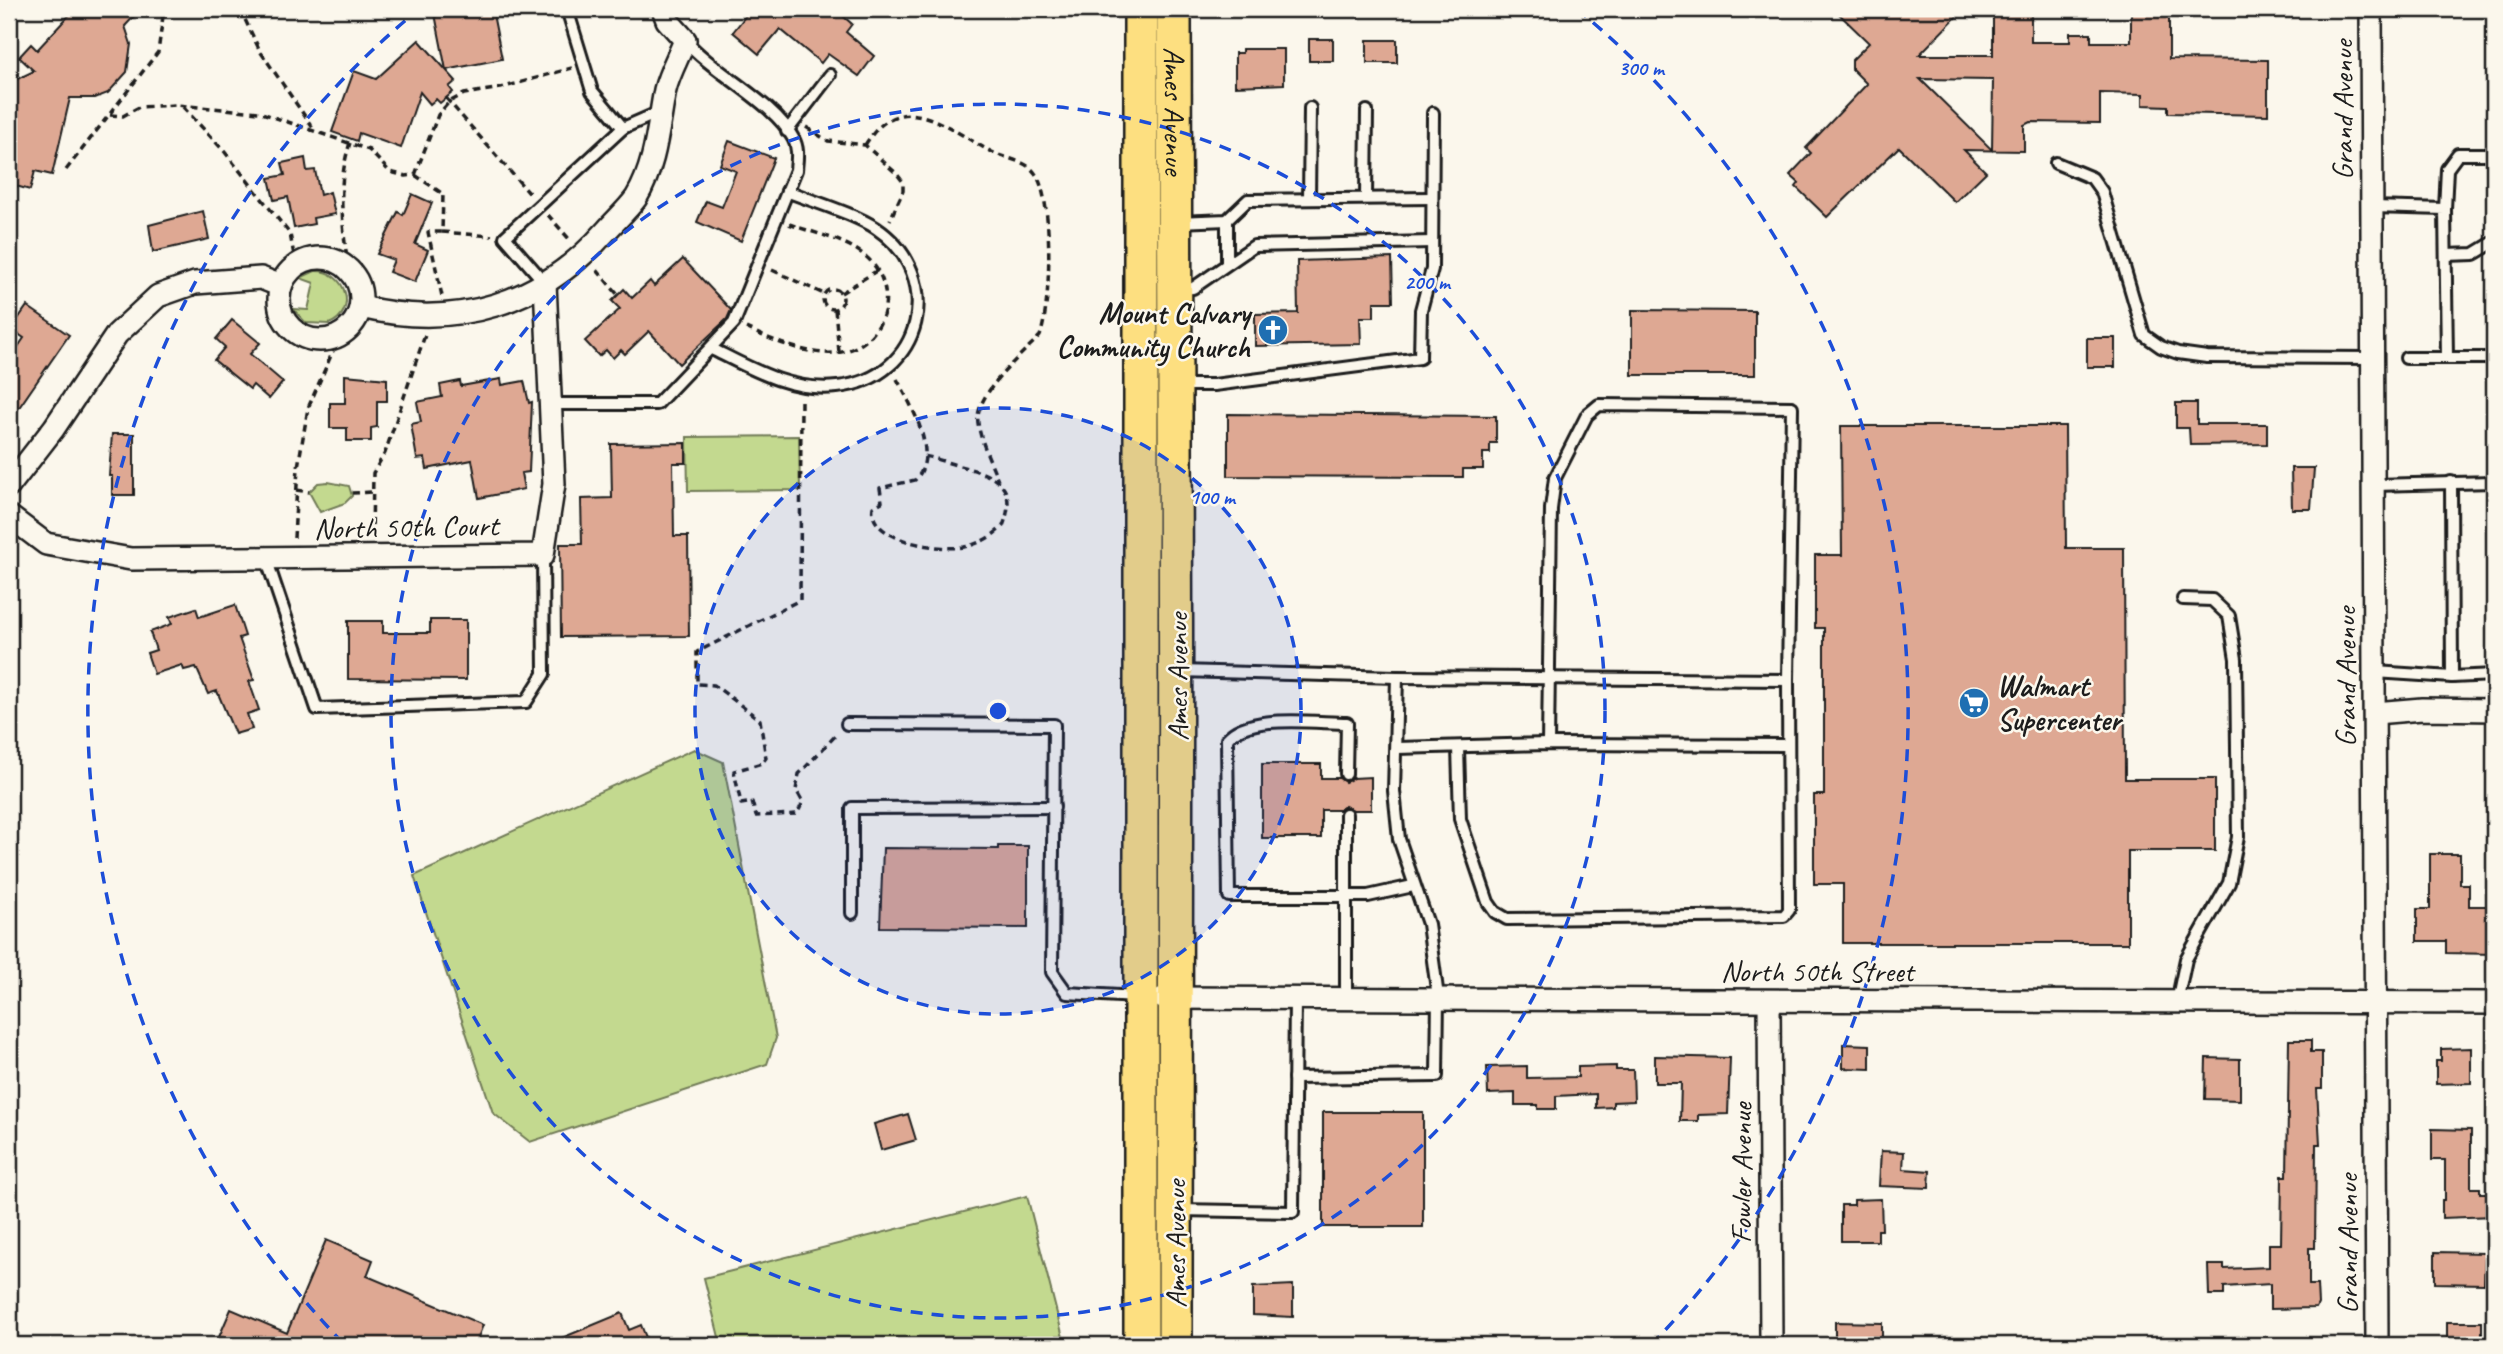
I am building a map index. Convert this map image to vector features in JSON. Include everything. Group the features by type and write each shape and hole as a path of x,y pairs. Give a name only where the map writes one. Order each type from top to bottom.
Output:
{"main road":[{"name":"Ames Avenue","path":"1140,1345 1140,997 1177,385 1175,289 1162,240 1141,9"},
{"name":"Ames Avenue","path":"1174,9 1162,240 1160,671 1175,998 1175,1345"}],"street":[{"path":"361,307 396,315 479,311 545,283 586,254 636,197 657,145 666,88 685,40 667,20 663,9"},
{"name":"Grand Avenue","path":"2371,9 2377,1345"},
{"path":"315,257 328,258 348,268 358,281 361,307 356,320 340,335 320,341 306,338 294,331 284,320 279,307 281,286 296,266 315,257"},
{"path":"9,486 54,429 117,334 158,296 195,283 261,278 281,286"},
{"path":"543,555 554,484 545,283"},
{"name":"North 50th Court","path":"9,516 46,544 131,559 543,555"},
{"path":"2375,713 2422,709 2494,710"},
{"name":"North 50th Street","path":"1140,997 2494,1003"},
{"name":"Fowler Avenue","path":"1769,1001 1771,1345"}],"lane":[{"path":"567,9 592,91 623,128"},
{"path":"551,404 657,404 734,323 796,170 797,152 793,138 764,106 685,40"},
{"path":"787,131 830,75"},
{"path":"1309,199 1310,108"},
{"path":"545,283 505,237 623,128 662,111"},
{"path":"1366,198 1367,111"},
{"path":"1177,385 1214,385 1420,358 1421,310 1432,269 1433,113"},
{"path":"2447,358 2447,169 2458,154 2494,154"},
{"path":"2056,163 2092,178 2102,192 2144,335 2161,347 2207,357 2373,358"},
{"path":"712,349 775,380 835,388 858,384 890,365 903,352 917,324 918,299 914,278 897,248 876,228 787,191"},
{"path":"1162,240 1227,220 1248,200 1432,198"},
{"path":"2372,207 2445,209"},
{"path":"1227,220 1227,263"},
{"path":"1175,289 1194,288 1254,246 1432,242"},
{"path":"2446,255 2474,254 2494,242"},
{"path":"2406,358 2494,358"},
{"path":"1458,747 1460,819 1488,902 1495,912 1507,919 1784,916 1789,910 1788,680 1792,407 1599,405 1587,415 1555,478 1551,509 1548,744"},
{"path":"2451,482 2452,677"},
{"path":"2374,485 2494,482"},
{"path":"266,558 317,709 526,702 544,674 543,555"},
{"path":"2177,1002 2186,959 2229,883 2238,837 2236,659 2229,615 2212,600 2183,599"},
{"path":"1160,671 1397,677 1788,680"},
{"path":"2375,672 2452,677 2494,675"},
{"path":"1294,1078 1437,1076 1438,997 1428,924 1399,839 1395,803 1397,677"},
{"path":"1346,774 1347,723 1256,723 1235,729 1227,739 1229,896 1368,896 1413,886"},
{"path":"847,724 1054,725 1052,972 1067,993 1140,997"},
{"path":"1397,748 1548,744 1788,745"},
{"path":"852,913 852,808 1054,807"},
{"path":"1346,814 1346,998"},
{"path":"1175,1210 1293,1212 1295,998"}],"path":[{"path":"66,170 158,52 164,9"},
{"path":"240,9 260,51 314,130"},
{"path":"415,175 438,115 449,102 464,93 501,88 584,65"},
{"path":"110,115 123,116 139,107 182,106 259,112 314,130 369,150 390,172 405,176 415,175 443,194 442,232"},
{"path":"182,106 232,160 290,234 296,266"},
{"path":"865,145 876,127 888,118 928,116 994,154 1027,165 1037,175 1046,219 1049,285 1042,328 1040,336 1004,372 982,403 978,415 981,435 1004,489 1009,509 1003,526 976,544 964,547 924,543 889,536 882,531 872,510 882,502 880,488 907,483 919,475 924,456 923,436 890,365"},
{"path":"795,120 828,141 865,145 903,182 900,200 882,234"},
{"path":"348,268 340,205 343,165 350,143"},
{"path":"734,323 776,343 839,352 863,342 877,329 885,312 886,298 878,270 863,254 846,245 776,220"},
{"path":"371,557 376,464 385,453 439,315 428,232 505,237"},
{"path":"759,264 824,294"},
{"path":"841,293 878,270"},
{"path":"824,294 833,289 841,293"},
{"path":"835,308 842,302 841,293"},
{"path":"824,294 826,306 835,308"},
{"path":"835,308 839,352"},
{"path":"294,558 296,490 308,408 340,335"},
{"path":"801,385 800,600 697,652 697,684 713,685 760,720 766,758 762,763 734,771 740,804 752,802 756,816 797,814 803,802 796,790 799,774 847,724"},
{"path":"924,456 962,466 998,480"},
{"path":"296,490 309,492"},
{"path":"352,493 373,492"}],"green space":[{"path":"315,271 326,272 334,277 345,293 344,311 329,324 306,323 293,309 308,310 314,283 300,278"},
{"path":"799,436 800,490 688,491 687,437"},
{"path":"318,483 349,486 352,496 345,503 320,512 309,492"},
{"path":"694,749 723,762 776,1038 767,1064 530,1142 493,1113 414,876"},
{"path":"1027,1196 1065,1345 721,1345 704,1278"}],"building":[{"path":"75,9 141,9 125,26 131,44 127,72 108,93 95,98 70,98 52,175 35,171 30,190 9,184 9,83 34,71 19,57 31,44 37,50"},
{"path":"434,9 492,9 502,59 446,70"},
{"path":"751,9 835,9 852,24 846,32 874,56 859,76 828,54 821,63 780,29 759,54 733,32"},
{"path":"1834,9 1964,9 1919,55 1993,55 1993,9 2031,9 2031,42 2070,42 2070,33 2091,33 2091,42 2131,42 2131,9 2169,9 2169,59 2268,60 2268,115 2168,113 2168,106 2143,105 2143,94 2100,93 2100,123 2030,122 2024,125 2024,151 1964,150 1986,172 1955,202 1899,147 1827,217 1796,187 1799,183 1790,175 1811,153 1806,148 1867,84 1852,69 1852,60 1869,43","holes":["1920,79 1993,80 1992,150"]},
{"path":"1309,39 1333,39 1333,61 1309,61"},
{"path":"419,40 456,81 449,87 453,92 440,103 436,99 430,104 420,92 401,148 359,133 357,141 332,132 354,71 376,79"},
{"path":"1367,40 1397,40 1397,63 1367,63"},
{"path":"1242,49 1284,49 1284,84 1235,86 1235,53 1242,53"},
{"path":"729,141 774,158 741,241 697,222 706,201 722,207 736,171 720,165"},
{"path":"305,158 307,171 315,170 320,195 330,192 335,214 313,218 314,224 294,228 288,197 274,200 269,178 285,175 282,163"},
{"path":"412,194 432,203 415,244 428,250 415,282 389,272 394,260 377,254 398,212 403,215"},
{"path":"203,211 209,239 153,252 149,225"},
{"path":"1392,258 1393,302 1374,302 1374,317 1360,317 1361,344 1255,346 1255,314 1298,313 1297,261"},
{"path":"683,259 731,310 727,319 679,364 649,331 625,354 621,350 613,358 606,350 599,356 585,341 620,309 612,301 624,289 632,298 650,281 654,286"},
{"path":"27,306 69,335 9,422 9,360 24,338 11,329"},
{"path":"1632,310 1755,311 1755,375 1632,375"},
{"path":"232,320 260,343 250,354 283,382 269,399 253,385 250,389 214,360 225,347 216,339"},
{"path":"2087,338 2115,338 2115,367 2087,367"},
{"path":"345,375 387,379 387,401 377,401 377,427 371,428 371,441 347,441 347,428 330,428 330,403 345,403"},
{"path":"501,379 502,385 524,381 529,403 532,402 529,472 521,473 524,489 479,498 472,460 427,469 425,458 417,459 411,424 421,422 417,402 442,397 440,385 460,381 461,386"},
{"path":"2176,403 2197,403 2197,424 2267,424 2267,444 2190,445 2189,428 2176,428"},
{"path":"1228,414 1496,416 1496,443 1490,443 1490,453 1483,453 1483,469 1463,469 1463,477 1228,476"},
{"name":"Walmart Supercenter","path":"1841,426 2065,426 2066,548 2124,548 2125,779 2215,779 2215,851 2128,851 2128,943 1843,943 1843,884 1814,884 1814,795 1824,795 1824,628 1815,628 1815,555 1842,555"},
{"path":"112,434 134,434 134,495 112,495 112,476 109,476"},
{"path":"686,443 686,463 673,463 674,536 688,536 689,636 561,637 560,544 582,544 581,499 612,498 611,444"},
{"path":"2291,468 2314,468 2311,509 2292,509"},
{"path":"235,605 245,636 239,638 254,680 249,681 259,710 247,714 252,729 235,734 217,691 208,694 196,667 184,670 182,665 154,674 147,653 156,650 150,632 172,624 169,617 196,608 199,617"},
{"path":"430,620 466,620 466,680 348,679 348,621 383,621 383,633 430,633"},
{"path":"1262,764 1321,764 1321,778 1339,778 1345,782 1353,778 1371,777 1371,810 1353,810 1345,806 1339,810 1321,810 1321,838 1262,838"},
{"path":"998,846 1028,846 1028,928 880,927 883,848 998,849"},
{"path":"2430,854 2460,854 2460,884 2469,884 2469,906 2494,906 2494,954 2446,953 2446,941 2417,941 2417,909 2430,909"},
{"path":"2289,1040 2311,1040 2311,1052 2322,1052 2322,1089 2317,1089 2320,1144 2316,1144 2315,1248 2309,1248 2309,1285 2317,1285 2318,1304 2316,1308 2270,1309 2270,1284 2224,1287 2224,1295 2209,1295 2208,1265 2224,1265 2224,1269 2269,1267 2269,1244 2281,1244 2282,1176 2287,1176"},
{"path":"1843,1044 1870,1045 1870,1069 1843,1068"},
{"path":"2471,1048 2471,1083 2436,1084 2436,1061 2441,1061 2441,1049"},
{"path":"1655,1056 1730,1058 1728,1114 1698,1115 1698,1121 1680,1121 1681,1083 1655,1083"},
{"path":"2206,1058 2240,1059 2240,1100 2205,1099"},
{"path":"1527,1066 1527,1078 1578,1077 1578,1067 1616,1066 1616,1070 1633,1070 1634,1101 1613,1102 1613,1107 1596,1108 1596,1094 1556,1096 1556,1109 1538,1109 1538,1105 1515,1105 1515,1093 1488,1094 1487,1067"},
{"path":"1323,1112 1423,1112 1423,1227 1323,1227"},
{"path":"908,1114 916,1140 881,1150 874,1124"},
{"path":"2432,1129 2471,1130 2471,1188 2480,1188 2480,1193 2494,1193 2494,1216 2442,1218 2445,1160 2432,1160"},
{"path":"1881,1151 1904,1152 1903,1169 1930,1171 1929,1188 1879,1186"},
{"path":"1881,1199 1882,1230 1878,1230 1878,1241 1841,1241 1841,1205 1854,1205 1854,1200"},
{"path":"326,1240 373,1260 367,1276 483,1325 475,1345 224,1345 226,1340 219,1337 231,1309 287,1333"},
{"path":"2435,1252 2485,1253 2484,1284 2435,1283"},
{"path":"1293,1285 1293,1317 1253,1315 1253,1287"},
{"path":"622,1313 629,1330 641,1325 649,1345 545,1345"},
{"path":"1835,1322 1882,1323 1882,1345 1835,1345"},
{"path":"2447,1322 2482,1322 2482,1345 2447,1345"}],"place":[{"name":"Mount Calvary Community Church","path":"1273,330"},
{"name":"Walmart Supercenter","path":"1974,703"}]}
